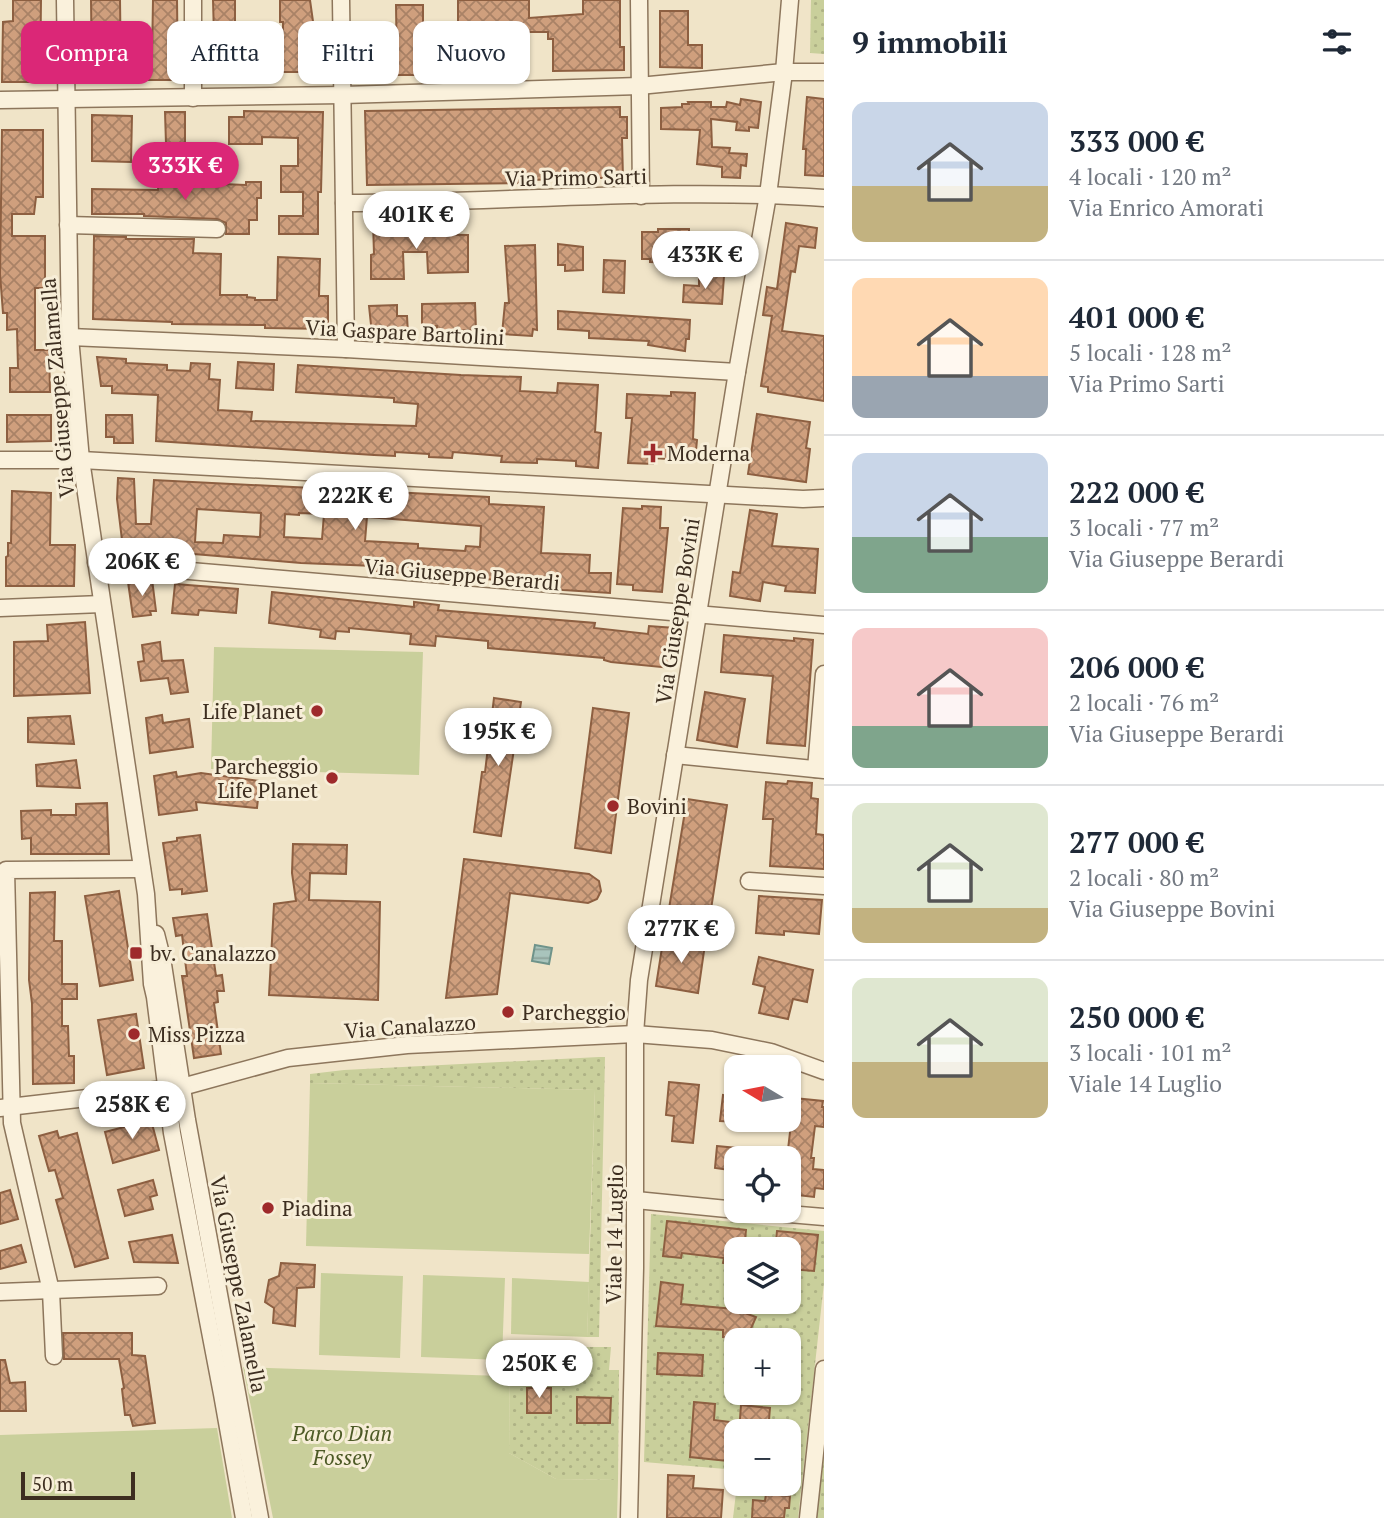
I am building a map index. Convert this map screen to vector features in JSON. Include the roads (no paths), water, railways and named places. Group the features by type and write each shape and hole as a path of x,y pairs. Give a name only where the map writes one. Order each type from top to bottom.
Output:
{"street":[{"name":"Via Giuseppe Zalamella","path":"65,0 70,337 81,460 146,894 162,958 167,1092 205,1219 260,1518"},
{"path":"193,0 193,98"},
{"path":"341,0 346,349"},
{"path":"639,0 641,196"},
{"name":"Via Giuseppe Bovini","path":"635,1034 639,980 768,195 784,72 790,0"},
{"path":"0,100 343,95 639,86 784,72 824,72"},
{"name":"Via Primo Sarti","path":"344,203 641,196 768,195 824,198"},
{"path":"68,225 217,229"},
{"name":"Via Gaspare Bartolini","path":"70,337 346,349 737,372"},
{"path":"0,460 81,460 824,498"},
{"name":"Via Giuseppe Berardi","path":"96,564 824,625"},
{"path":"0,608 102,604"},
{"path":"675,755 820,769 824,674"},
{"path":"54,1356 51,1291 12,1123 6,1108 6,870 142,869"},
{"path":"749,881 824,887"},
{"name":"Via Giuseppe Zalamella","path":"146,894 152,984 172,1133 243,1518"},
{"name":"Via Canalazzo","path":"6,1108 167,1092 288,1058 407,1045 635,1034 724,1043 771,1052 824,1071"},
{"name":"Viale 14 Luglio","path":"629,1518 636,1200 635,1034"},
{"path":"636,1200 724,1209"},
{"path":"801,1215 824,1217"},
{"path":"0,1293 158,1286"},
{"path":"808,1518 824,1369"},
{"name":"Via Giuseppe Zalamella","path":"222,1394 232,1416 252,1518"}],"water":[{"path":"535,945 552,948 549,964 532,961"}],"place":[{"name":"Moderna","path":"653,453"},
{"name":"Life Planet","path":"317,711"},
{"name":"Parcheggio Life Planet","path":"332,778"},
{"name":"Bovini","path":"613,806"},
{"name":"bv. Canalazzo","path":"136,953"},
{"name":"Parcheggio","path":"508,1012"},
{"name":"Miss Pizza","path":"134,1034"},
{"name":"Piadina","path":"268,1208"}],"park label":[{"name":"Parco Dian Fossey","path":"342,1445"}]}
